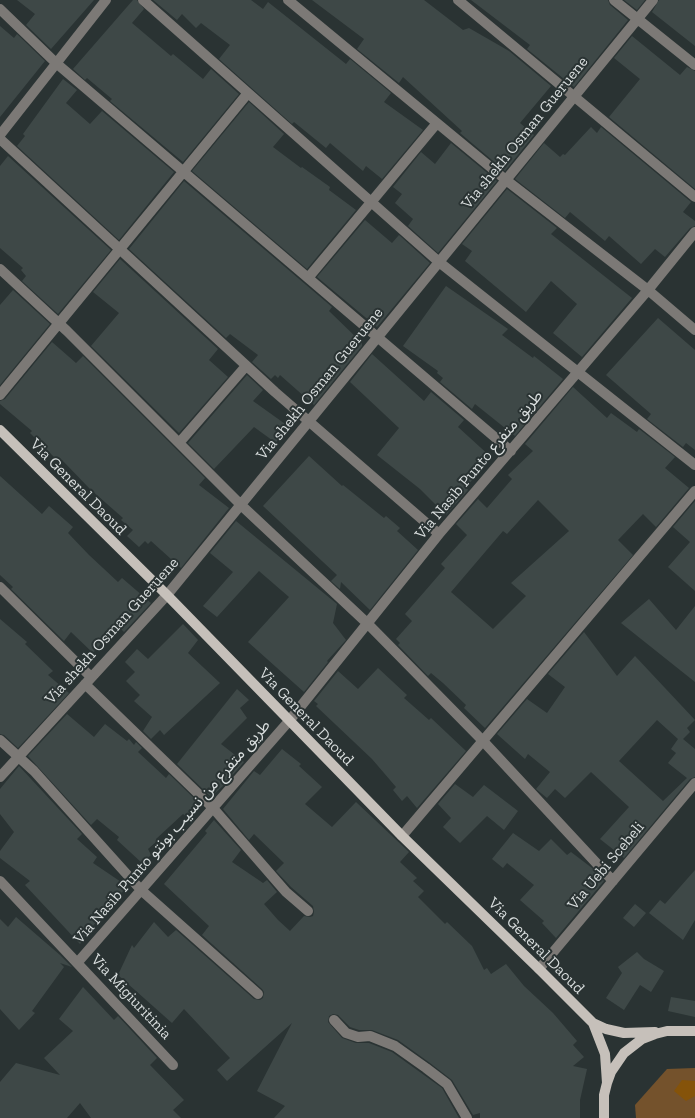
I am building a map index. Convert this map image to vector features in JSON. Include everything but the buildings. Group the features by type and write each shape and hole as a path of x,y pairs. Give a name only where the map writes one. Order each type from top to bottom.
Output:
{"main road":[{"name":"Via General Daoud","path":"0,430 167,595 289,722 402,836 593,1023"},
{"path":"593,1023 606,1029 624,1032 695,1031"},
{"path":"593,1023 605,1054 606,1083 604,1095 604,1118"},
{"path":"606,1083 616,1062 633,1046 642,1039 667,1031"}],"street":[{"path":"0,136 106,0"},
{"path":"143,0 439,262 695,465"},
{"path":"288,0 506,180 648,290 695,330"},
{"path":"458,0 695,197"},
{"path":"614,0 695,65"},
{"name":"Via shekh Osman Gueruene","path":"0,778 167,595 653,0"},
{"path":"0,9 56,63 511,451"},
{"path":"0,395 248,93"},
{"path":"308,278 437,122"},
{"path":"0,139 308,422 439,534"},
{"name":"Via Nasib Punto طريق متفرع","path":"289,722 439,534 648,290 695,232"},
{"path":"0,269 59,323 240,505 368,624 482,741 613,880"},
{"path":"179,443 246,366"},
{"path":"402,836 695,491"},
{"path":"0,587 213,808 286,892 308,911"},
{"name":"Via Nasib Punto طريق متفرع من نسيب بونتو","path":"78,962 289,722"},
{"path":"0,740 19,757 141,890 258,994"},
{"name":"Via Uebi Scebeli","path":"539,969 695,783"},
{"name":"Via Migiuritinia","path":"0,881 78,962 173,1065"},
{"path":"334,1020 346,1033 358,1037 370,1036 395,1046 426,1068 447,1084 467,1118"}],"shaded area":[{"path":"695,1068 695,1118 636,1118 635,1105 667,1069"},
{"path":"682,1080 695,1081 695,1096 686,1101 674,1091"}]}
